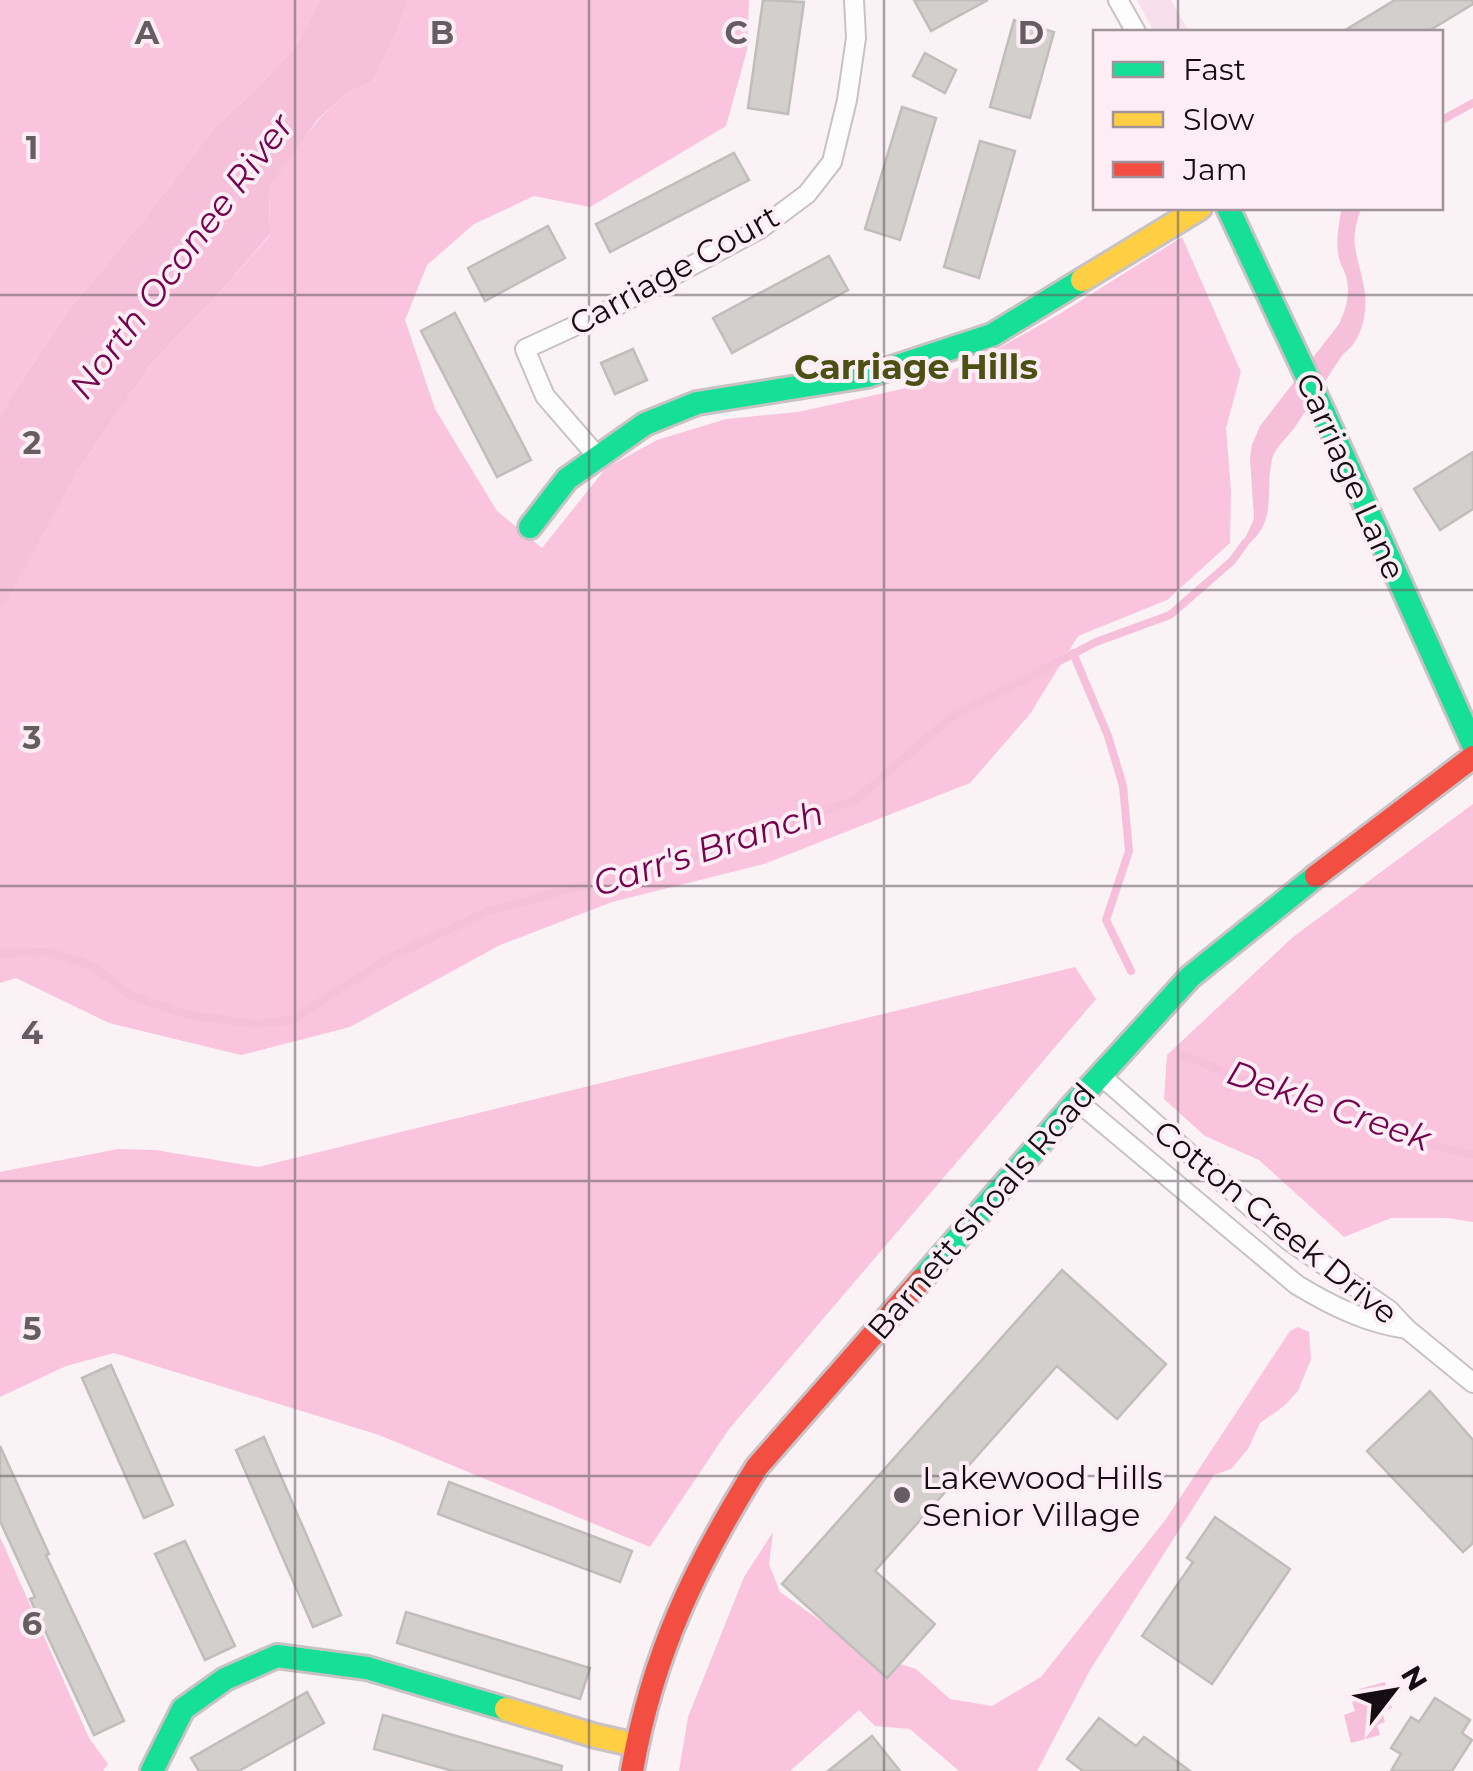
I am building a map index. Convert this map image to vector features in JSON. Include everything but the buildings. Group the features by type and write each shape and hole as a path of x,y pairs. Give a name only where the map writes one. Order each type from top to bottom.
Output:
{"street":[{"name":"Carriage Court","path":"598,456 545,396 525,349 606,312 760,229 806,194 832,162 856,38 854,0"},
{"path":"1118,0 1135,30"},
{"path":"530,527 568,479 645,424 697,404 867,376 992,335 1197,210"},
{"name":"Carriage Lane","path":"1229,210 1473,744"},
{"name":"Barnett Shoals Road","path":"632,1771 663,1644 720,1523 758,1467 1190,977 1473,757"},
{"name":"Cotton Creek Drive","path":"1100,1075 1288,1240 1389,1310 1473,1383"},
{"name":"Cotton Creek Drive","path":"1076,1102 1296,1285 1336,1308 1380,1325 1407,1329"},
{"path":"152,1771 183,1709 225,1679 277,1656 367,1668 636,1745"}],"shaded area":[{"path":"0,0 320,0 296,46 214,128 67,312 0,415"},
{"path":"408,0 749,0 747,50 726,126 590,207 534,196 474,224 427,265 405,320 435,409 497,511 542,548 606,468 657,440 726,419 798,412 902,389 978,360 1182,237 1241,372 1226,428 1230,543 1167,600 1078,636 1030,714 970,783 764,864 612,902 500,945 350,1027 241,1055 109,1023 16,978 0,983 0,606 78,471 150,365 270,235 269,187 321,117 347,93 372,82"},
{"path":"1137,0 1171,0 1188,30 1153,30"},
{"path":"1473,804 1473,1222 1391,1218 1344,1237 1259,1160 1205,1136 1164,1099 1167,1055 1293,937"},
{"path":"1075,967 1096,999 729,1429 650,1547 379,1435 114,1353 66,1366 0,1397 0,1172 118,1149 155,1150 258,1167"},
{"path":"1298,1327 1309,1332 1311,1359 1298,1391 1260,1423 1248,1449 1231,1469 1214,1475 1090,1670 1037,1771 959,1771 910,1729 875,1726 859,1710 790,1771 679,1771 688,1717 744,1577 773,1532 769,1564 780,1592 866,1653 916,1669 950,1699 992,1706 1041,1677 1166,1519 1290,1331"},
{"path":"0,1537 89,1738 108,1764 103,1771 0,1771"}],"water":[{"name":"North Oconee River","path":"320,0 408,0 372,82 347,93 317,120 269,187 270,234 150,365 78,471 6,602 0,606 0,415 67,312 214,128 296,46"},
{"path":"1360,210 1355,242 1365,296 1362,324 1355,341 1276,450 1265,520 1252,541 1239,551 1254,519 1250,458 1260,426 1339,324 1346,307 1346,276 1337,248 1341,211"},
{"path":"1385,1682 1392,1708 1382,1711 1385,1722 1377,1725 1380,1735 1351,1743 1344,1715 1355,1711 1352,1702 1362,1699 1359,1689"}],"waterway":[{"name":"Carr's Branch","path":"1443,119 1473,103"},
{"name":"Carr's Branch","path":"0,953 50,952 93,966 131,996 188,1015 256,1024 292,1020 389,958 488,911 662,870 857,799 950,718 1096,642 1170,615 1232,561 1245,543"},
{"path":"1073,653 1108,736 1123,786 1129,851 1106,920 1131,971"},
{"name":"Dekle Creek","path":"1184,1055 1239,1078 1325,1101 1438,1146 1473,1155"}],"traffic: fast":[{"path":"1229,210 1473,745"},
{"path":"530,527 567,479 645,424 697,403 867,376 992,335 1082,280"},
{"path":"921,1280 1190,977 1316,876"},
{"path":"152,1771 183,1709 225,1679 277,1656 367,1668 506,1709"}],"traffic: slow":[{"path":"1082,280 1197,210"},
{"path":"506,1709 636,1745"}],"traffic: jam":[{"path":"1316,876 1473,757"},
{"path":"632,1771 664,1650 695,1576 735,1504 757,1467 921,1280"}],"place":[{"name":"Lakewood Hills Senior Village","path":"902,1495"}],"district":[{"name":"Carriage Hills","path":"916,366"}]}
